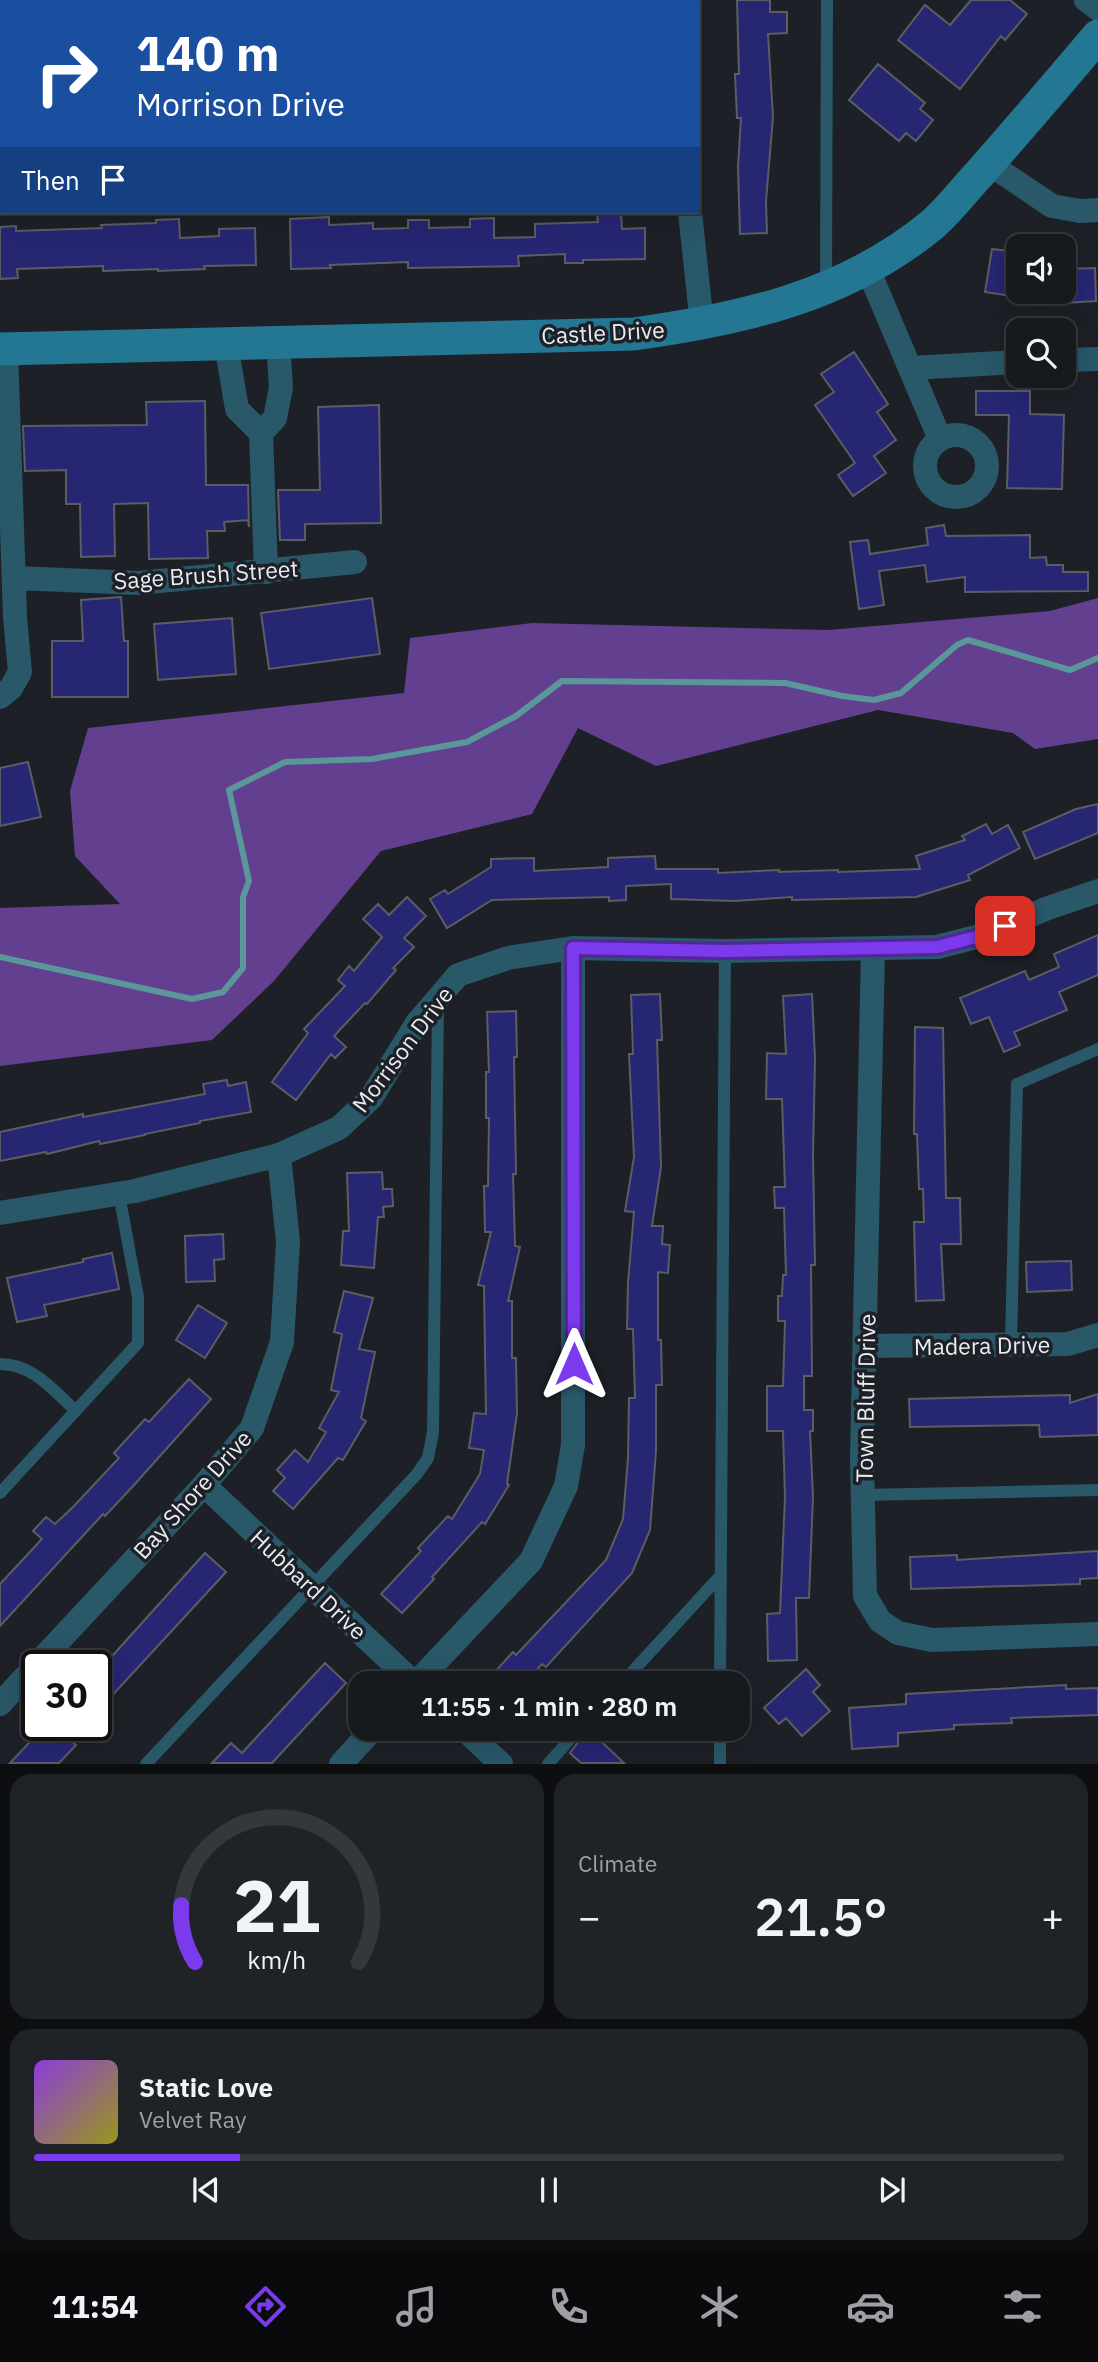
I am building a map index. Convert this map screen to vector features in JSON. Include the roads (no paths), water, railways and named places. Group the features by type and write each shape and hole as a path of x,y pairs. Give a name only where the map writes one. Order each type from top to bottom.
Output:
{"main road":[{"name":"Castle Drive","path":"3,349 634,334 702,324 768,309 826,289 894,253 935,223 1098,36"}],"street":[{"path":"1086,0 1098,9"},
{"path":"988,163 1052,206 1080,211 1098,210"},
{"path":"690,214 702,324"},
{"path":"867,267 940,439"},
{"path":"261,433 275,418 281,388 278,342"},
{"path":"226,344 237,409 261,433 266,572"},
{"path":"0,697 10,688 20,671 3,349"},
{"path":"1076,360 1098,359"},
{"path":"911,368 1006,363"},
{"name":"Sage Brush Street","path":"14,578 139,583 355,562"},
{"name":"Morrison Drive","path":"0,1213 119,1194 279,1155 339,1128 371,1098 417,1023 458,975 508,958 573,948 725,951 937,947 984,935 1048,908 1098,891"},
{"path":"427,1671 531,1562 566,1486 573,1445 573,948"},
{"name":"Town Bluff Drive","path":"873,948 865,1346 864,1596 880,1621 898,1633 932,1640 1098,1634"},
{"name":"Bay Shore Drive","path":"0,1704 204,1485 252,1428 282,1342 288,1241 279,1155"},
{"name":"Madera Drive","path":"865,1346 1068,1344 1098,1335"},
{"name":"Hubbard Drive","path":"204,1485 401,1671"},
{"path":"341,1763 362,1741"},
{"path":"477,1741 501,1763"}],"lane":[{"path":"826,289 827,0"},
{"path":"720,1671 725,951"},
{"path":"146,1763 418,1474 428,1458 433,1432 438,998"},
{"path":"1011,1344 1017,1084 1098,1049"},
{"path":"0,1493 138,1343 138,1297 119,1194"},
{"path":"0,1364 20,1366 34,1373 76,1411"},
{"path":"863,1495 1098,1490"},
{"path":"633,1671 721,1575"},
{"path":"548,1763 568,1741"},
{"path":"720,1741 720,1763"}],"waterway":[{"path":"0,957 192,999 223,992 243,968 243,897 249,881 229,790 285,762 372,759 467,742 516,716 562,681 785,683 874,700 901,693 957,645 968,640 1070,670 1098,658"}]}
